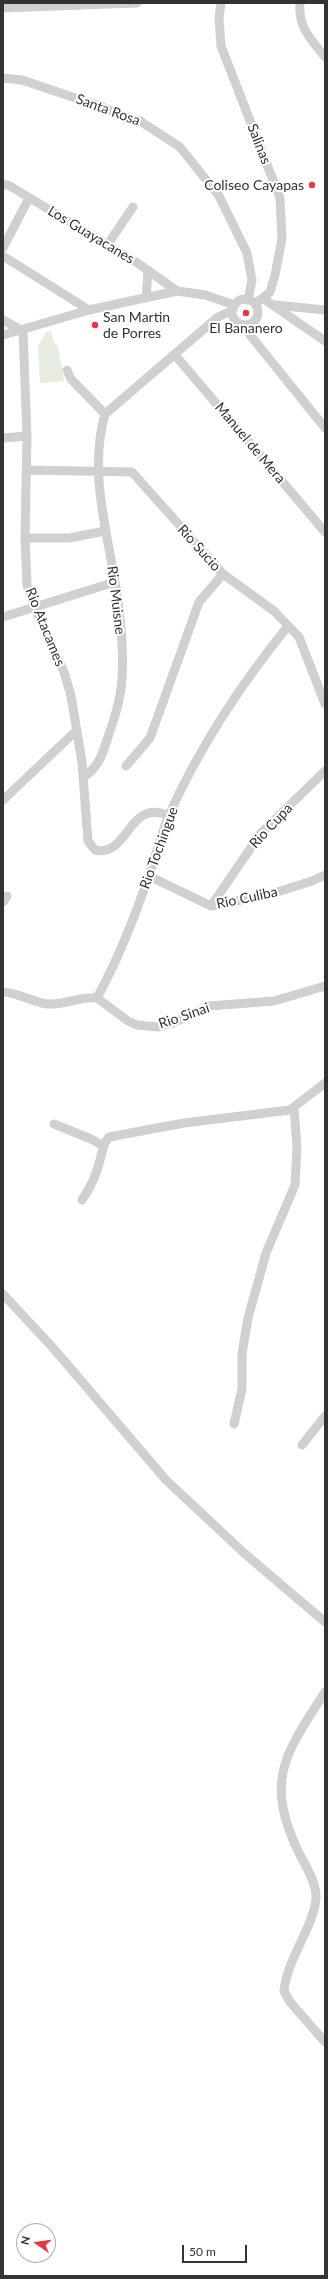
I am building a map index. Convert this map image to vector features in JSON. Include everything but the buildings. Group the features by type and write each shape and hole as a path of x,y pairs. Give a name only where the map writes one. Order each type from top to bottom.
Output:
{"street":[{"path":"3,8 138,3"},
{"name":"Salinas","path":"221,3 219,18 221,46 280,198 282,239 272,287 264,299"},
{"path":"300,3 300,18 302,27 325,57"},
{"name":"Santa Rosa","path":"3,78 22,80 140,121 180,147 219,196 247,253 252,285 252,302"},
{"name":"Los Guayacanes","path":"3,184 108,244 177,291"},
{"path":"3,248 28,198"},
{"path":"108,244 133,207"},
{"path":"3,256 88,310"},
{"path":"146,298 148,270"},
{"path":"3,334 23,330 88,310 177,291 205,295 234,308"},
{"path":"67,370 71,379 105,414 218,317 234,308 243,300 252,302 264,299 325,341"},
{"path":"242,325 250,324 256,319 258,311 252,302"},
{"path":"273,305 325,310"},
{"path":"234,308 236,321 242,325 325,428"},
{"path":"3,320 23,330"},
{"name":"Rio Atacames","path":"23,330 27,436 25,538 27,585 34,607 64,672 72,696 83,776 86,835 95,850 106,851 112,849 138,819 146,814 155,811 169,816"},
{"name":"Manuel de Mera","path":"175,354 325,532"},
{"name":"Rio Muisne","path":"83,776 95,767 106,744 116,716 122,679 120,620 115,582 99,495 99,435 105,414"},
{"path":"3,438 27,436"},
{"name":"Rio Sucio","path":"27,470 99,470 132,472 223,574 274,611 299,637 304,646 325,704"},
{"path":"25,538 69,538 105,531"},
{"path":"126,766 150,738 199,602 223,574"},
{"path":"3,617 115,582"},
{"name":"Rio Tochingue","path":"97,998 132,922 169,816 200,752 233,698 261,659 288,626"},
{"path":"3,800 77,730"},
{"name":"Rio Cupa","path":"211,906 261,833 325,771"},
{"name":"Rio Culiba","path":"149,876 211,906 271,894 312,881 325,874"},
{"name":"Rio Sinai","path":"97,998 128,1021 138,1025 158,1027 173,1023 209,1006 259,1004 325,986"},
{"path":"3,992 17,993 46,1004 61,1004 89,997 97,998"},
{"path":"82,1200 94,1179 101,1159 102,1145 109,1137 117,1134 284,1112 294,1108 325,1083"},
{"path":"234,1424 242,1389 242,1354 248,1318 266,1253 295,1185 298,1147 294,1108"},
{"path":"54,1124 92,1138 102,1145"},
{"path":"3,1294 54,1349 166,1480 244,1553 325,1622"},
{"path":"302,1445 325,1416"},
{"path":"325,1692 292,1743 284,1764 281,1787 283,1813 286,1826 313,1883 316,1899 288,1971 284,1991 290,2002 325,2042"}],"shaded area":[{"path":"51,331 54,343 58,346 64,381 40,383 38,347 46,332"}],"place":[{"name":"Coliseo Cayapas","path":"312,185"},
{"name":"El Bananero","path":"246,313"},
{"name":"San Martin de Porres","path":"95,325"}]}
